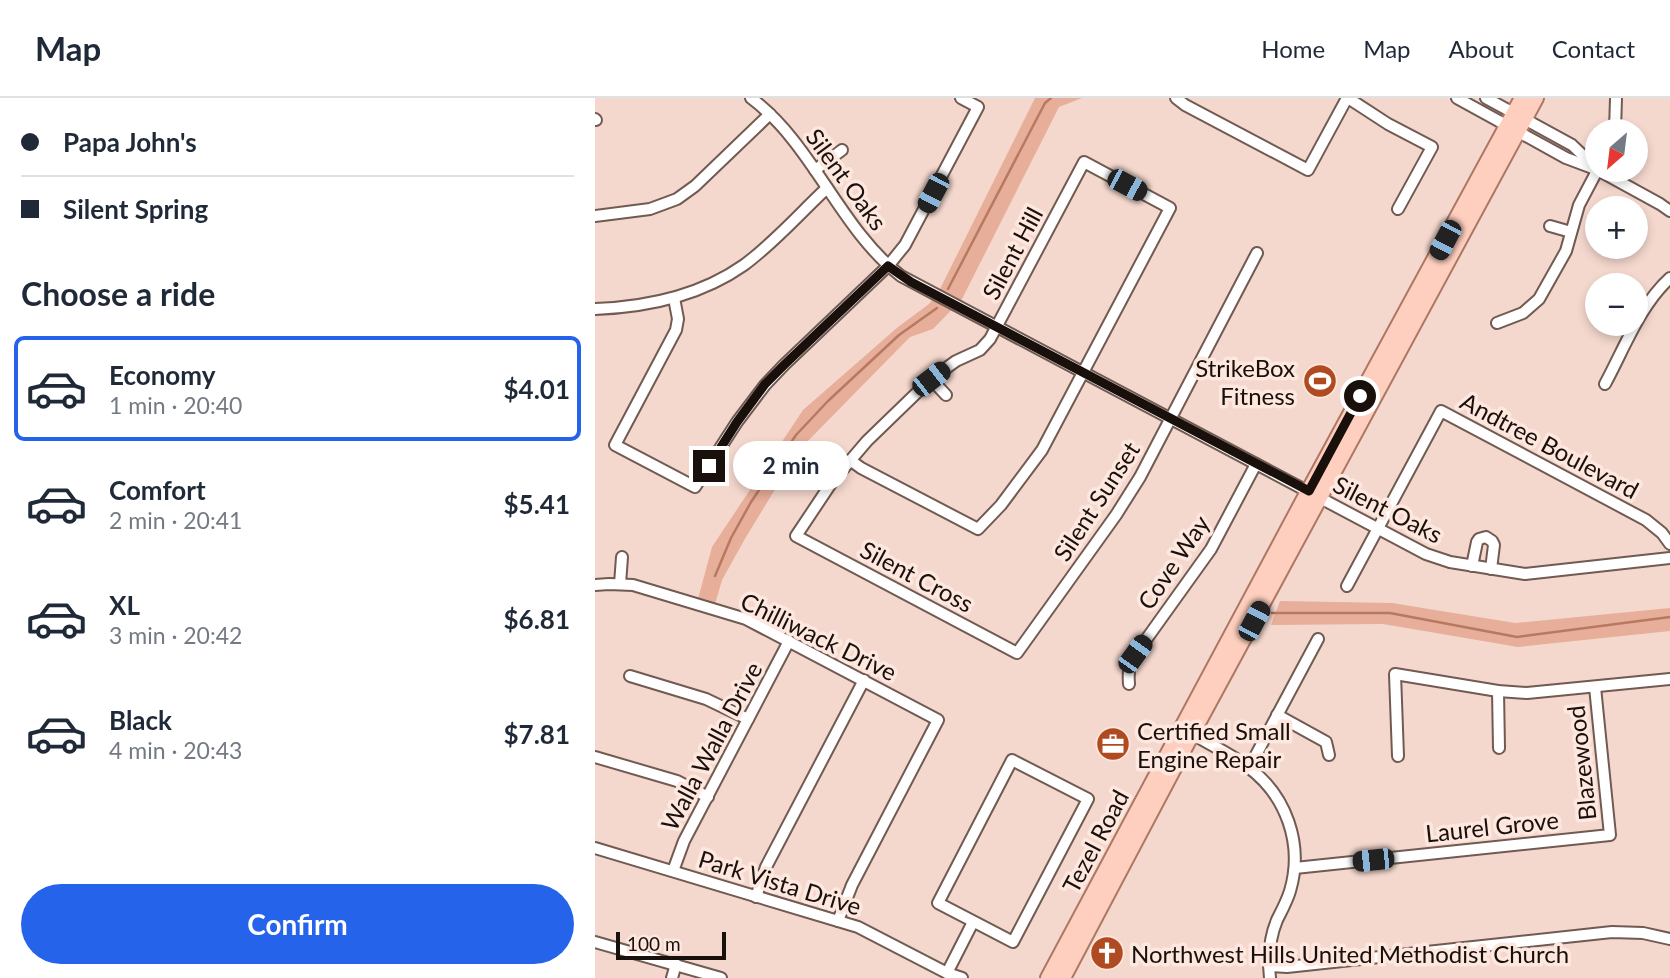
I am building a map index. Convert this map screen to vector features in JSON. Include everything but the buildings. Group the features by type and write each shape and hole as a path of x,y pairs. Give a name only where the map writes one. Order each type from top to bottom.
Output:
{"main road":[{"name":"Tezel Road","path":"1516,122 1522,98"},
{"name":"Tezel Road","path":"1048,978 1187,731 1516,122 1536,98"},
{"name":"Tezel Road","path":"1063,978 1187,731"}],"street":[{"name":"Silent Oaks","path":"751,98 783,128 870,246 888,266 911,282 1438,559 1525,574 1670,558"},
{"path":"674,298 677,312 676,330 615,445 695,487 765,384 888,266 911,236 978,107 961,98"},
{"path":"1176,98 1308,170 1347,98 1432,147 1398,209"},
{"path":"1457,98 1516,122"},
{"path":"1486,98 1566,158 1585,165"},
{"path":"1615,119 1616,98"},
{"path":"595,216 650,209 677,199 695,186 770,114"},
{"path":"815,170 842,149"},
{"name":"Silent Hill","path":"796,536 832,482 867,441 931,379 956,361 980,350 990,339 1084,162 1170,208 1084,373"},
{"path":"1497,323 1523,313 1539,299 1566,251 1582,196 1591,182"},
{"path":"1620,182 1670,211"},
{"path":"595,309 674,298 707,286 763,250 827,188"},
{"path":"1550,226 1571,232"},
{"name":"Silent Sunset","path":"1017,653 1116,515 1139,477 1257,253"},
{"path":"1605,384 1646,306 1670,278"},
{"path":"850,460 978,529 1032,466 1084,373"},
{"path":"931,379 946,395"},
{"name":"Andtree Boulevard","path":"1379,529 1441,411 1646,520 1662,533 1670,544"},
{"name":"Cove Way","path":"1129,684 1128,673 1135,654 1211,549 1256,464"},
{"path":"1347,586 1379,529"},
{"name":"Silent Cross","path":"796,536 1017,653"},
{"name":"Silent Oaks","path":"1472,566 1477,542 1486,537 1494,545 1491,569"},
{"path":"620,584 622,557"},
{"name":"Chilliwack Drive","path":"595,585 620,584 643,588 736,616 938,720 852,885 838,921"},
{"path":"1249,768 1318,639"},
{"name":"Walla Walla Drive","path":"673,872 684,841 789,641"},
{"path":"1398,756 1395,674 1498,691 1527,693 1670,679"},
{"path":"630,676 706,699 748,719"},
{"path":"756,897 766,867 864,680"},
{"name":"Blazewood","path":"1595,687 1610,835"},
{"path":"1498,691 1500,748"},
{"path":"1277,716 1326,742 1329,755"},
{"path":"1187,731 1249,768 1273,792 1285,811 1295,844 1295,868 1291,889 1271,941 1270,972 1287,967 1612,932 1643,933 1670,939"},
{"path":"595,758 677,781 708,797"},
{"path":"1012,760 1088,799 1013,942 974,922 938,903 1012,760"},
{"name":"Laurel Grove","path":"1295,868 1610,835"},
{"name":"Park Vista Drive","path":"595,848 838,921 869,932 951,975 962,978"},
{"path":"951,975 974,922"},
{"path":"595,942 721,978"},
{"path":"672,978 676,964"}],"shaded area":[{"path":"1035,98 1082,98 1059,107 962,299 933,329 910,337 799,450 722,580 715,604 698,599 712,547 803,410 898,327 929,304 940,289"},
{"path":"1280,601 1392,603 1515,623 1670,608 1670,631 1518,647 1383,624 1271,625"}],"waterway":[{"path":"948,289 1045,103 1051,98"},
{"path":"715,576 731,538 751,502 796,435 828,401 899,335 937,308"},
{"path":"1272,613 1390,613 1517,637 1670,617"}],"place":[{"name":"StrikeBox Fitness","path":"1320,381"},
{"name":"Certified Small Engine Repair","path":"1113,744"},
{"name":"Northwest Hills United Methodist Church","path":"1107,953"}],"route":[{"path":"709,466 765,384 888,266 911,282 1309,491 1360,396"}]}
